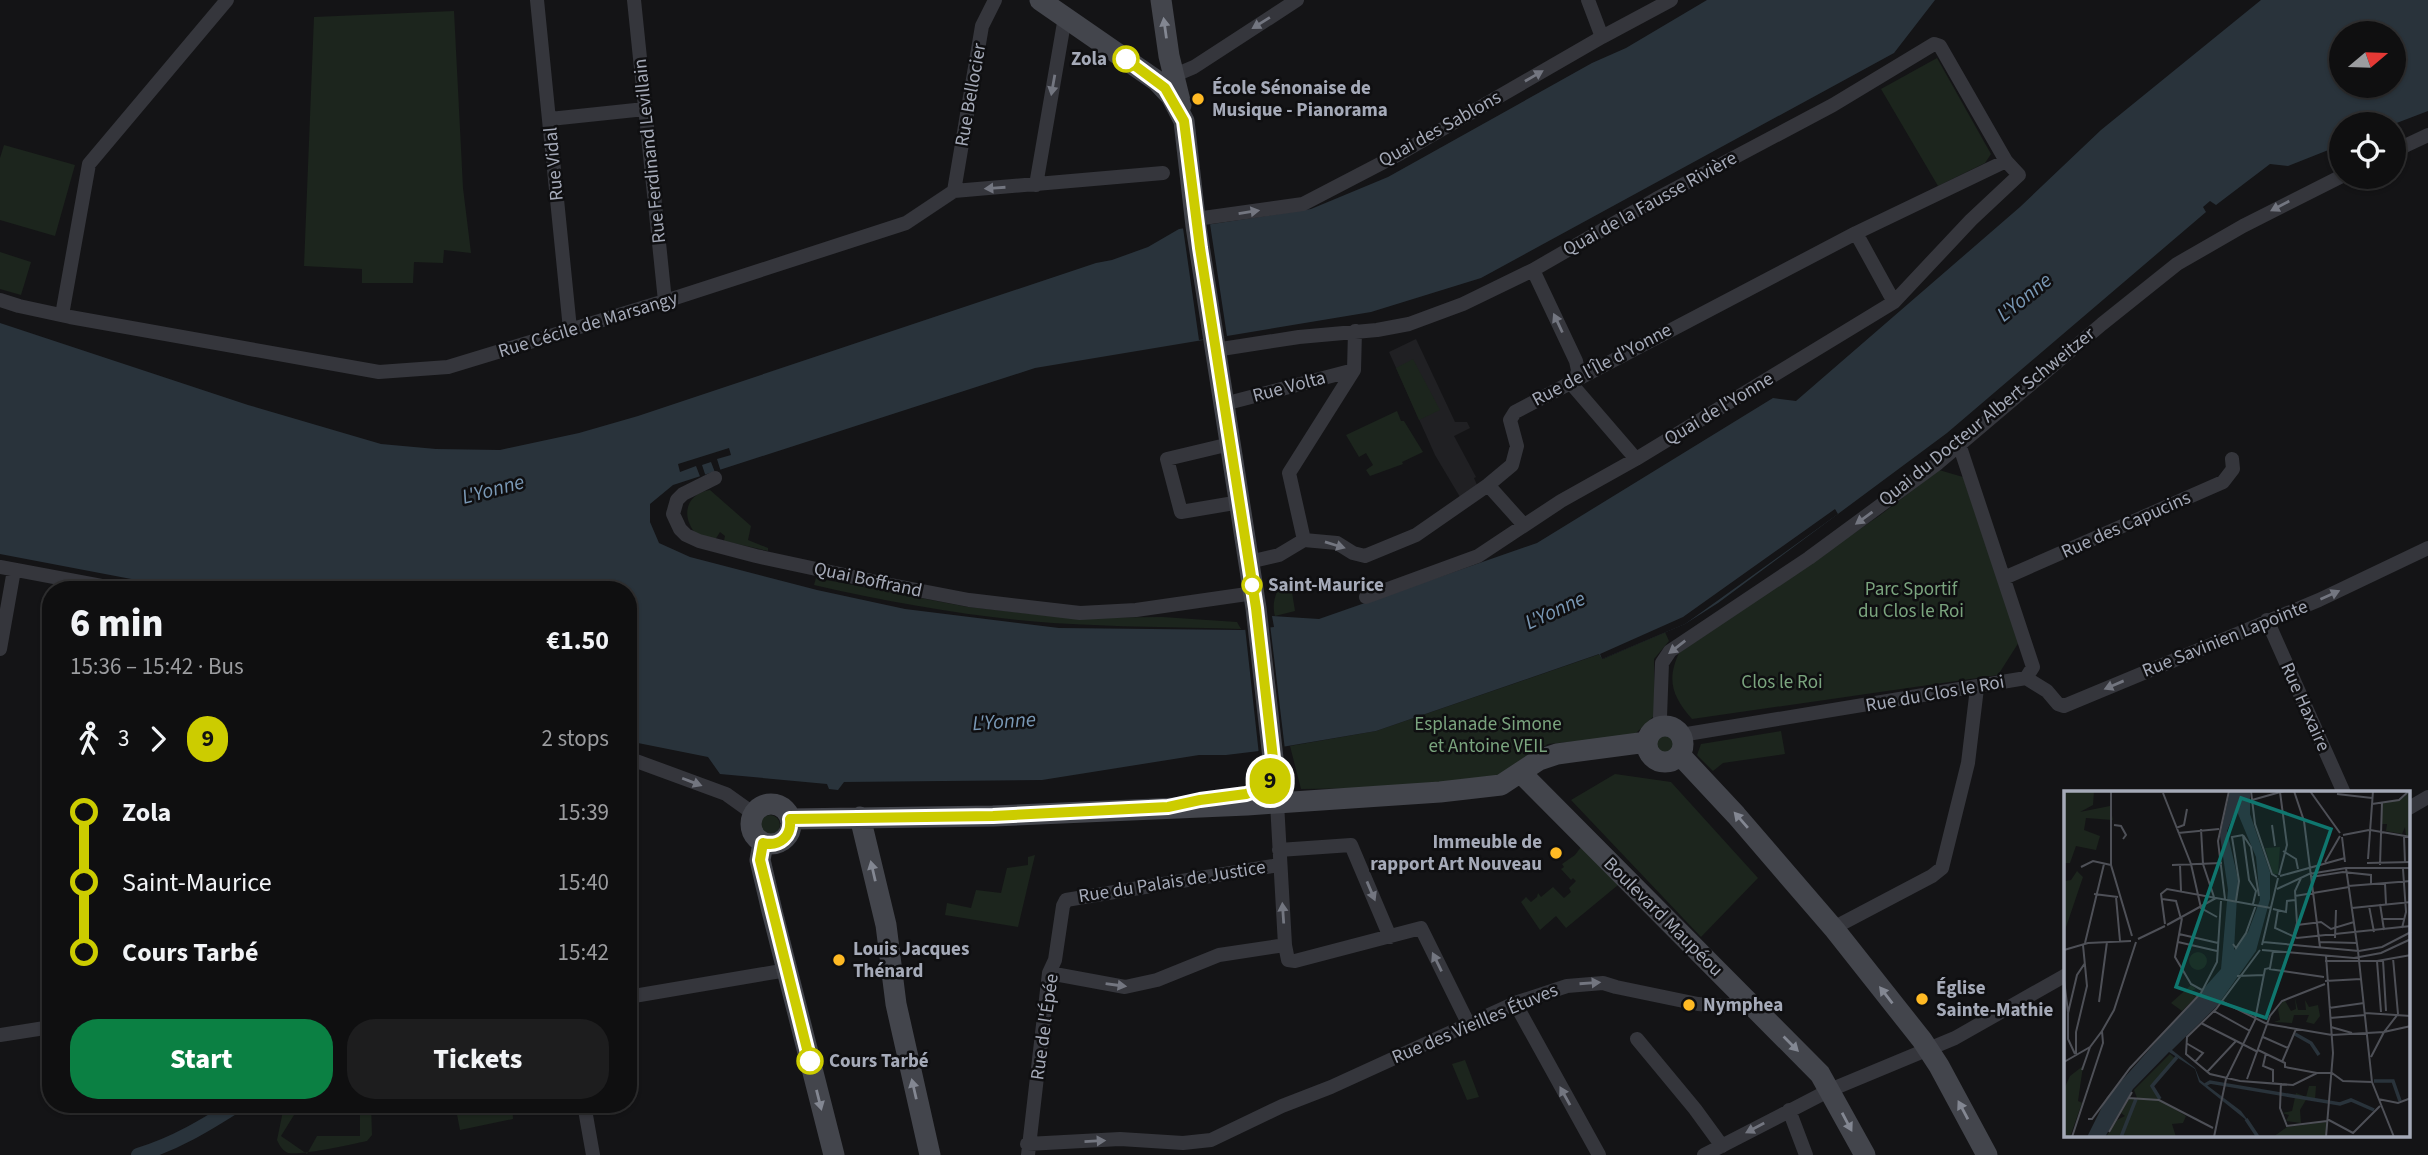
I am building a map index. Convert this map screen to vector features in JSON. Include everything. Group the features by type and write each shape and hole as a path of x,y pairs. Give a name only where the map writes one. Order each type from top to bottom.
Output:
{"main road":[{"path":"1040,0 1147,72 1171,96 1184,121"},
{"path":"1161,0 1184,121 1196,223 1254,593 1274,771 1286,786 1305,793 1352,798"},
{"path":"1147,72 1158,66 1172,65"},
{"path":"1675,739 1670,761 1658,761 1649,754 1647,742 1654,729 1675,739 1835,930 1934,1057 1987,1155"},
{"path":"790,819 993,816 1277,803 1494,786 1521,773 1539,760 1557,754 1647,742"},
{"path":"1168,807 1246,794 1260,789 1274,771"},
{"name":"Boulevard Maupéou","path":"1521,773 1820,1074 1865,1155"},
{"path":"764,806 782,808 790,819 789,831 781,841 763,843 752,832 751,820 764,806"},
{"path":"860,817 886,925 896,1004 930,1155"},
{"path":"763,843 760,860 834,1155"}],"street":[{"path":"62,315 89,164 228,0"},
{"name":"Rue Vidal","path":"537,0 570,329"},
{"name":"Rue Ferdinand Levillain","path":"634,0 665,301"},
{"name":"Rue Bellocier","path":"954,191 982,26 995,0"},
{"path":"1172,65 1194,67 1297,0"},
{"path":"1588,0 1602,37"},
{"name":"Quai des Sablons","path":"1196,223 1303,204 1401,153 1671,0"},
{"path":"1036,186 1065,17"},
{"name":"Quai de la Fausse Rivière","path":"1214,344 1377,330 1409,324 1463,304 1533,270 1656,199 1833,105 1934,44 1940,46 2006,161"},
{"path":"550,119 645,109"},
{"path":"2406,145 2428,135"},
{"name":"Rue de l'Île d'Yonne","path":"1304,540 1337,543 1353,553 1365,555 1416,535 1512,465 1517,446 1511,427 1511,415 1577,377 1856,233 2006,161"},
{"name":"Quai de l'Yonne","path":"1366,597 1478,556 1523,524 1636,459 1894,302 1971,220 2019,175 2006,161"},
{"path":"954,191 1163,173"},
{"name":"Quai du Docteur Albert Schweitzer","path":"1675,739 1660,717 1662,663 1671,651 1809,558 1938,463 2177,264 2243,226 2329,183"},
{"name":"Rue Cécile de Marsangy","path":"0,300 62,315 379,372 448,367 468,363 910,222 954,191"},
{"path":"1856,233 1894,302"},
{"path":"1533,270 1576,361 1577,377 1574,387 1636,459"},
{"path":"1249,562 1279,555 1304,540 1289,472 1354,370 1355,331"},
{"name":"Rue Volta","path":"1224,404 1354,370"},
{"path":"1230,444 1167,459 1181,512 1240,502"},
{"name":"Rue du Clos le Roi","path":"1675,739 2026,678 2033,667 1959,444"},
{"name":"Rue des Capucins","path":"2004,578 2224,482 2233,469 2232,459"},
{"name":"Quai Boffrand","path":"715,478 683,494 674,507 673,514 680,529 699,541 764,558 969,600 1080,613 1136,610 1254,593"},
{"path":"1488,485 1523,524"},
{"name":"Rue Savinien Lapointe","path":"2026,678 2047,691 2057,704 2064,706 2357,584 2428,548"},
{"path":"0,649 7,569 73,581"},
{"name":"Rue Haxaire","path":"2267,620 2343,791"},
{"path":"1835,930 1839,925 1932,876 1942,867 1968,763 1977,688"},
{"path":"637,761 726,794 754,814"},
{"path":"2410,807 2428,797"},
{"path":"1277,803 1286,952 1295,961 1421,928 1468,1023"},
{"path":"1279,850 1352,845 1390,937"},
{"name":"Rue du Palais de Justice","path":"1066,900 1279,865"},
{"name":"Rue de l'Épée","path":"1027,1150 1049,973 1055,960 1066,900"},
{"path":"1049,973 1125,988 1157,980 1219,955 1286,952"},
{"path":"637,995 787,970"},
{"path":"1704,1155 1830,1090 1934,1057 1955,1038 2064,976"},
{"name":"Rue des Vieilles Étuves","path":"1027,1150 1120,1139 1186,1149 1211,1140 1282,1105 1331,1087 1468,1023 1515,1003 1567,986 1603,983 1698,1004 1724,1006 1747,1002"},
{"path":"1515,1003 1599,1155"},
{"path":"0,1035 42,1028"},
{"path":"1637,1040 1696,1109 1722,1146"},
{"path":"1789,1110 1806,1155"},
{"path":"586,1113 593,1155"}],"shaded area":[{"path":"1416,339 1455,422 1467,422 1470,428 1454,436 1476,477 1474,478 1477,485 1460,497 1435,455 1389,352"}],"green space":[{"path":"454,11 463,188 471,253 444,250 443,263 414,262 413,283 362,283 362,269 304,266 314,17"},
{"path":"1937,58 1991,154 1985,163 1938,186 1881,89"},
{"path":"4,145 75,165 55,236 0,220 0,158"},
{"path":"0,252 31,262 21,295 0,289"},
{"path":"1413,359 1440,410 1419,420 1396,368"},
{"path":"1397,411 1423,452 1402,462 1403,464 1370,476 1366,470 1373,465 1366,453 1359,457 1346,435"},
{"name":"Parc Sportif du Clos le Roi","path":"1939,470 1963,477 2019,642 1998,675 1692,719 1676,696 1672,680 1679,653 1879,516"},
{"path":"710,490 751,526 748,540 768,548 768,551 724,541 725,536 720,532 715,540 696,534 688,521 688,507 695,496"},
{"path":"816,578 968,607 1071,618 1162,617 1237,622 1241,629 1076,624 993,617 814,585"},
{"path":"1284,579 1291,586 1295,611 1275,616 1274,601"},
{"name":"Esplanade Simone et Antoine VEIL","path":"1665,632 1669,641 1654,659 1655,715 1636,733 1548,744 1503,774 1477,780 1372,788 1301,789 1290,746 1376,731 1600,654 1603,659"},
{"path":"1781,731 1785,754 1723,763 1713,771 1697,755 1701,744"},
{"path":"1665,732 1674,735 1677,744 1674,753 1665,756 1656,753 1653,744 1656,735"},
{"path":"1615,774 1671,782 1758,878 1701,937 1571,800"},
{"path":"766,815 774,815 780,825 774,835 766,835 760,829 760,821"},
{"path":"1581,847 1618,885 1566,928 1556,916 1540,930 1521,902 1526,897 1531,902 1538,893 1541,897 1553,887 1564,898 1571,892 1569,888 1576,881 1573,878 1571,880 1561,869 1564,867 1562,864"},
{"path":"1035,855 1018,927 945,915 947,903 971,908 976,890 1001,893 1007,868 1028,865 1028,857"},
{"path":"1465,1060 1479,1097 1467,1100 1452,1064"},
{"path":"283,1113 294,1115 281,1136 305,1153 288,1153 277,1140"},
{"path":"360,1113 371,1113 372,1135 367,1141 308,1152 317,1136 360,1136"},
{"path":"457,1113 513,1113 513,1119 460,1130"}],"water":[{"name":"L'Yonne","path":"1707,0 1935,0 1894,53 1481,278 1371,312 1035,368 673,485 650,504 650,522 659,543 690,557 817,590 905,609 1059,628 1243,630 1274,627 1272,616 1319,619 1537,543 1773,398 1796,401 2020,207 2101,130 2261,0 2428,0 2428,111 2406,119 2406,112 2329,112 2329,150 2288,166 2270,164 2216,205 2210,201 2203,207 2206,212 1947,433 1718,603 1685,624 1602,659 1599,654 1376,731 1259,751 1199,755 1042,780 844,782 838,790 829,789 827,784 720,774 708,757 637,743 637,581 142,581 0,554 0,323 248,405 381,444 436,449 500,450 579,433 638,416 1096,263 1112,260 1148,247 1179,229 1311,209 1388,177 1592,63 1626,48"}],"pier":[{"path":"1210,224 1227,336 1199,340 1183,228"},
{"path":"729,448 731,455 717,459 721,472 716,475 711,462 702,465 706,477 701,479 696,466 680,472 678,464"},
{"path":"1835,509 1838,514 1685,624 1602,659 1600,654 1683,617"},
{"path":"1270,624 1285,750 1259,755 1245,627"}],"waterway":[{"path":"138,1155 178,1140 224,1113"}],"bus line":[{"name":"9","path":"810,1061 760,860 763,843 775,844 786,837 790,819 993,816 1168,807 1246,794 1260,789 1275,776 1256,608 1196,226 1184,121 1165,88 1126,59"}],"place":[{"name":"Zola","path":"1126,59"},
{"name":"École Sénonaise de Musique - Pianorama","path":"1198,99"},
{"name":"Saint-Maurice","path":"1252,585"},
{"name":"Immeuble de rapport Art Nouveau","path":"1556,853"},
{"name":"Louis Jacques Thénard","path":"839,960"},
{"name":"Église Sainte-Mathie","path":"1922,999"},
{"name":"Nymphea","path":"1689,1005"},
{"name":"Cours Tarbé","path":"810,1061"}],"park label":[{"name":"Clos le Roi","path":"1782,682"}]}
